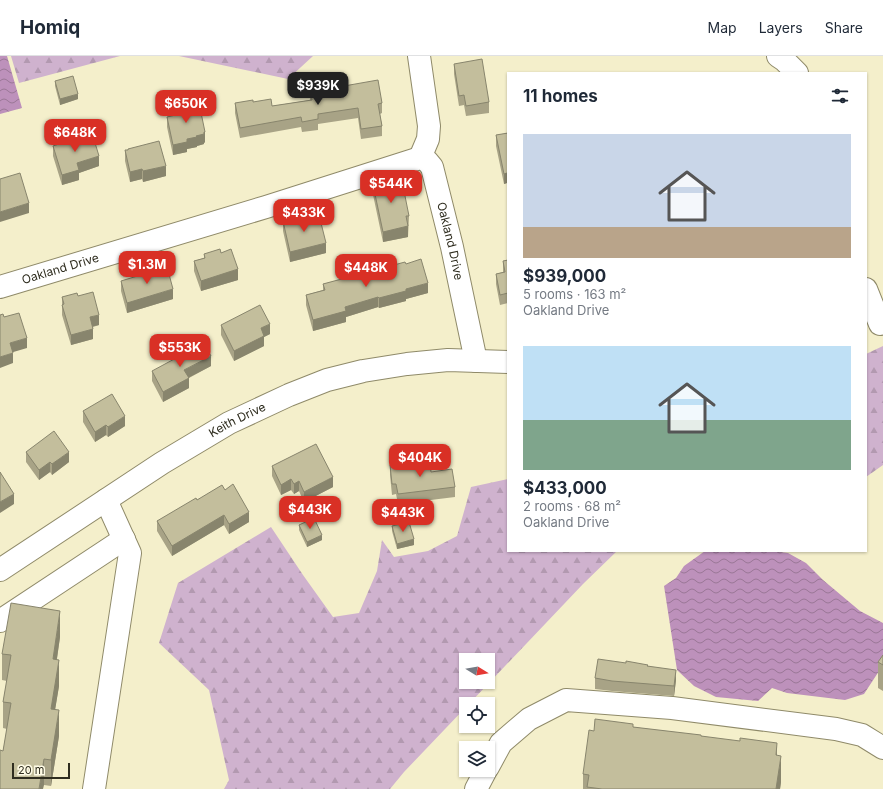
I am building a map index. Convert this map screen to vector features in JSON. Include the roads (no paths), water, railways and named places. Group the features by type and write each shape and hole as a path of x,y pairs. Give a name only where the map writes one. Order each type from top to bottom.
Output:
{"street":[{"path":"419,56 429,126 428,139 420,158"},
{"path":"778,56 796,72"},
{"name":"Oakland Drive","path":"0,288 420,158 427,161 432,167 452,247 476,361"},
{"path":"867,293 876,326"},
{"name":"Keith Drive","path":"0,570 162,463 229,423 289,395 327,380 363,371 407,364 448,360 507,362"},
{"path":"94,789 130,553 106,500"},
{"path":"0,621 124,539"},
{"path":"495,754 501,743 530,719 566,700 672,708 836,729 862,735 883,748"},
{"path":"476,789 482,777"}],"water":[{"path":"0,56 7,56 22,108 0,114"},
{"path":"704,552 788,553 806,563 823,580 860,611 883,623 883,665 864,694 845,700 787,693 772,688 758,701 716,697 694,686 677,670 664,586 676,578 684,566"}]}
